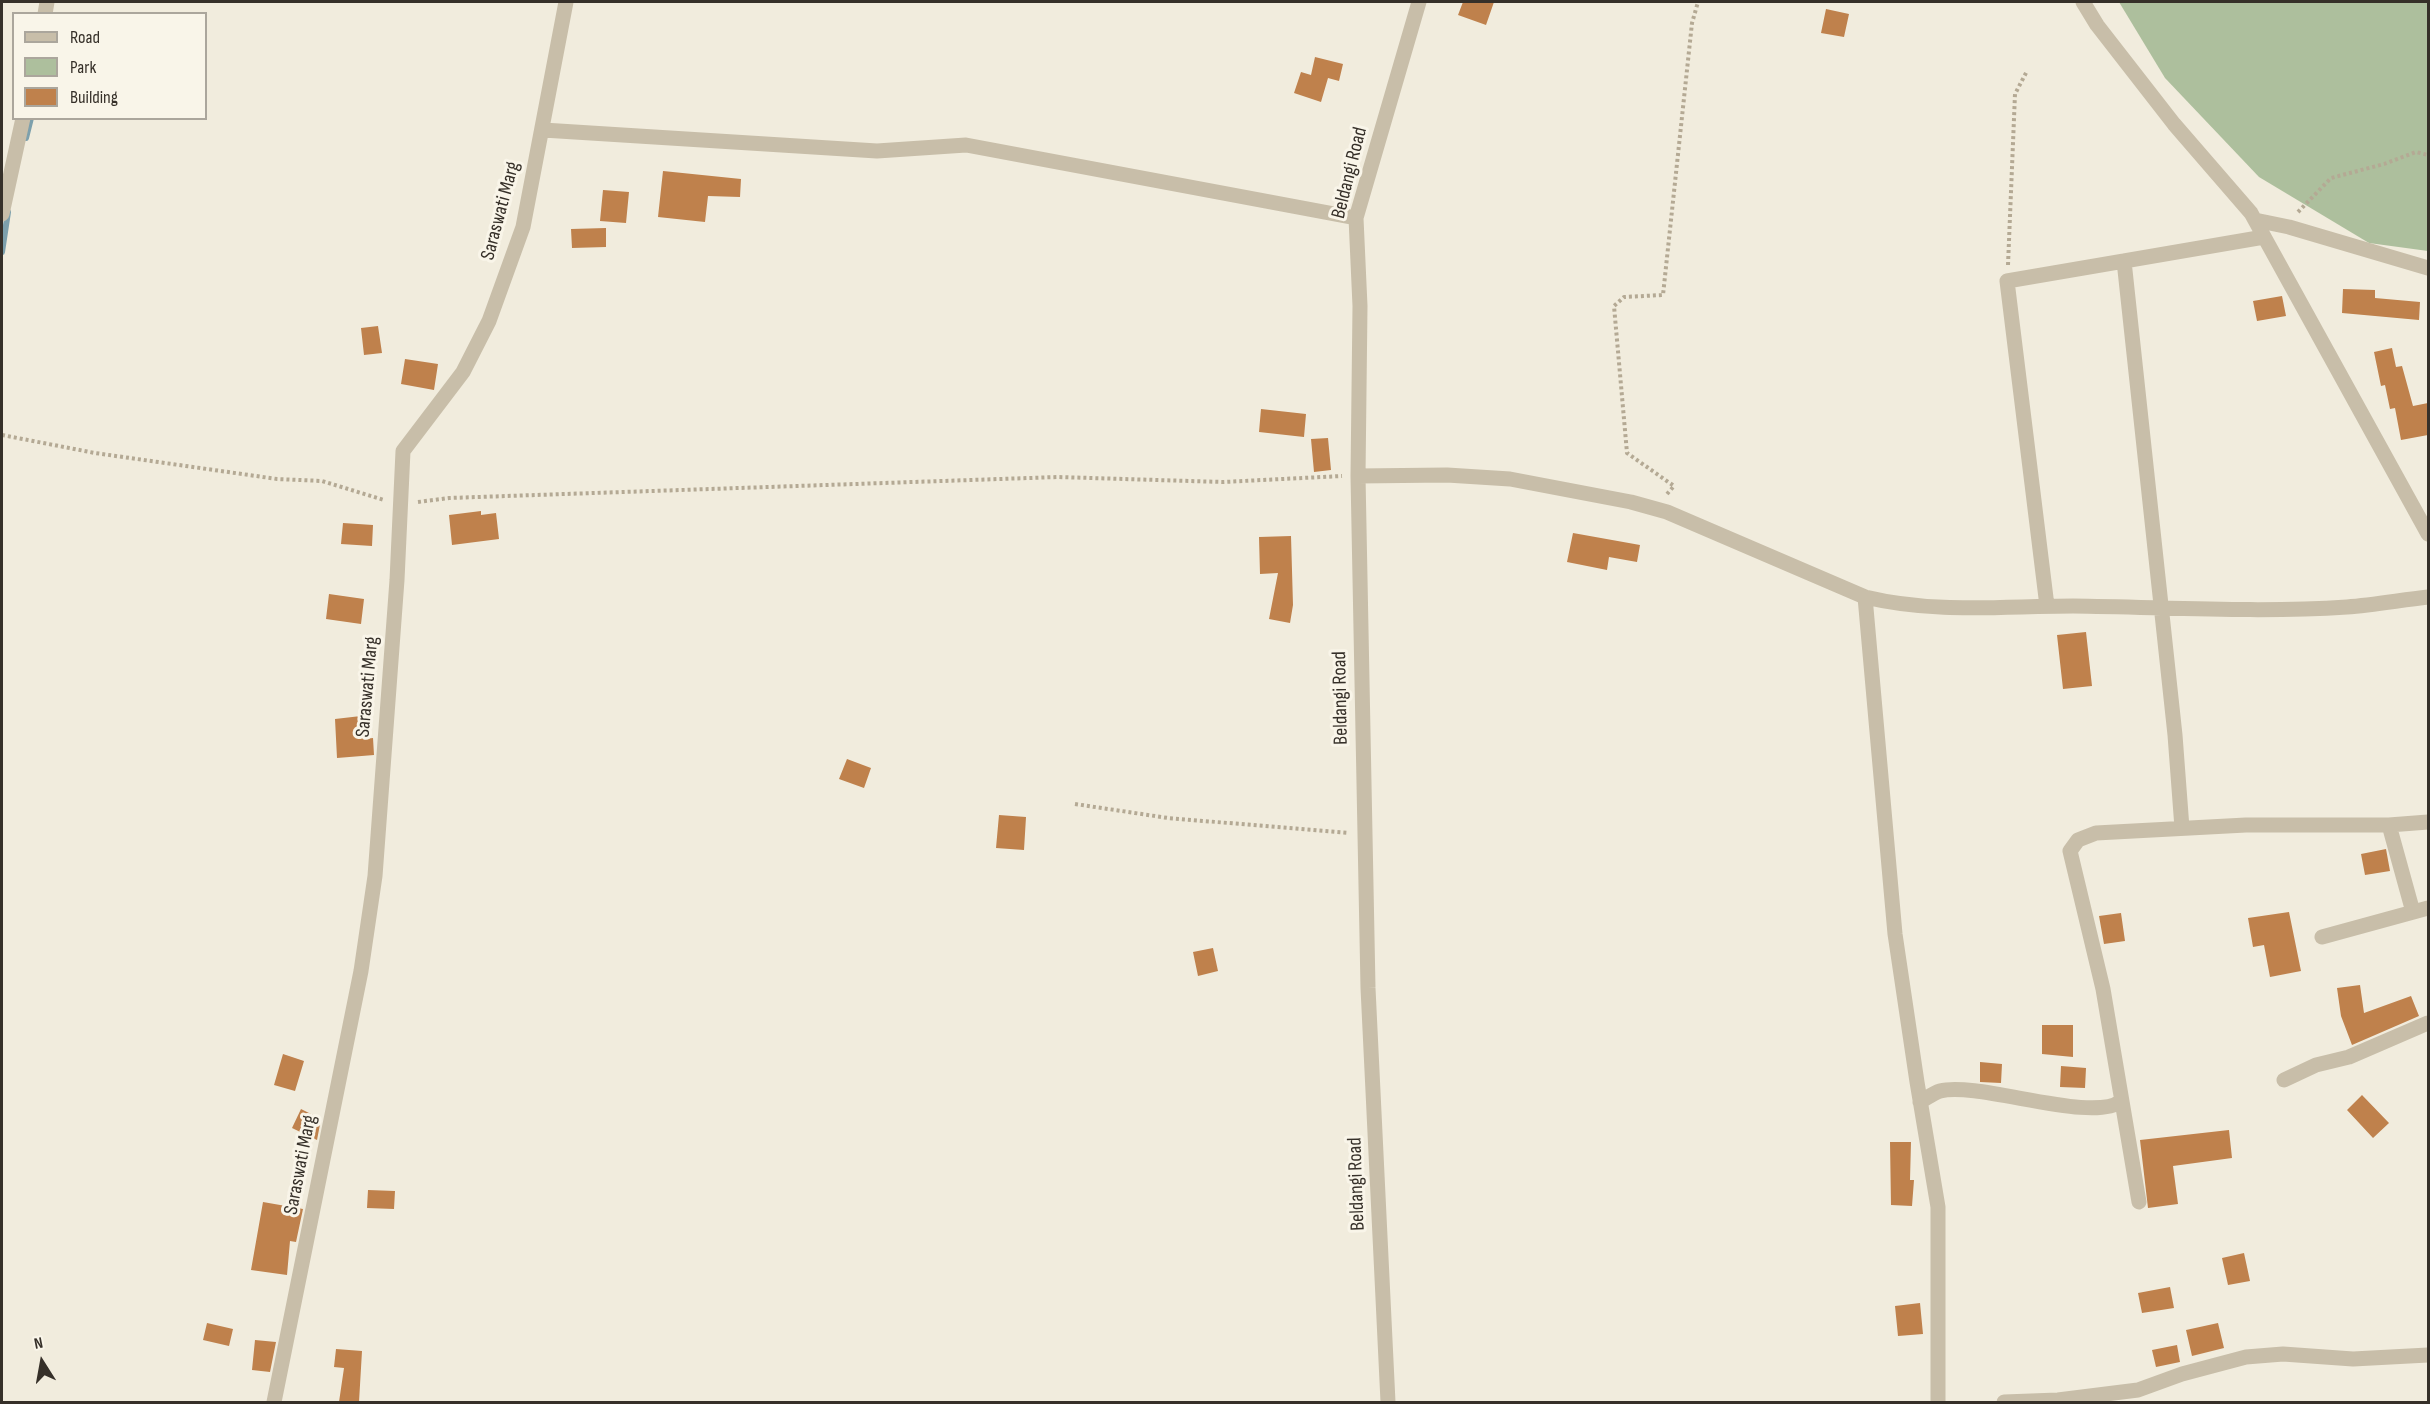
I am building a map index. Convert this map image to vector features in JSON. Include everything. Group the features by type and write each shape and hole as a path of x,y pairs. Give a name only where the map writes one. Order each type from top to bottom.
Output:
{"street":[{"name":"Saraswati Marg","path":"274,1402 361,971 375,876 397,580 403,451 464,372 489,321 523,227 566,2"},
{"name":"Beldangi Road","path":"1388,1402 1368,988 1358,476 1360,306 1356,218 1419,2"},
{"path":"2083,2 2097,25 2174,124 2255,220 2428,534"},
{"path":"2,214 23,120"},
{"path":"543,130 877,151 966,145 1356,218"},
{"path":"2255,220 2289,227 2428,268"},
{"path":"2047,606 2007,281 2264,237"},
{"path":"2124,261 2175,735 2181,828"},
{"path":"1358,476 1447,475 1510,479 1631,502 1667,512 1865,597 1898,605 1943,610 2047,606 2244,610 2347,607 2428,597"},
{"path":"1865,597 1895,934 1938,1207 1938,1402"},
{"path":"2139,1202 2103,989 2070,851 2078,840 2096,833 2181,828 2246,825 2389,825 2428,822"},
{"path":"2389,825 2413,912"},
{"path":"2322,937 2428,908"},
{"path":"2284,1080 2316,1065 2349,1057 2428,1023"},
{"path":"1920,1102 1940,1091 1961,1090 2041,1102 2105,1108 2115,1106 2121,1101"},
{"path":"2004,1402 2058,1400 2138,1390 2182,1374 2246,1357 2283,1354 2353,1359 2428,1355"}],"path":[{"path":"1664,497 1674,486 1627,453 1614,306 1624,297 1663,295 1691,33 1698,2"},
{"path":"2007,281 2015,94 2027,71"},
{"path":"2289,227 2300,207 2331,178 2384,164 2415,152 2428,155"},
{"path":"2,435 95,453 277,479 322,481 399,505 449,498 1058,477 1223,482 1358,476"},
{"path":"1075,804 1168,818 1365,834"}],"green space":[{"path":"2119,2 2428,2 2428,251 2369,243 2259,177 2165,78"}],"building":[{"path":"1463,2 1494,2 1486,25 1458,15"},
{"path":"1826,9 1849,14 1844,37 1821,33"},
{"path":"1315,57 1343,64 1339,81 1328,78 1321,102 1294,93 1301,72 1311,75"},
{"path":"663,171 741,179 740,197 708,196 705,222 658,217"},
{"path":"603,190 629,192 626,223 600,221"},
{"path":"606,228 606,247 572,248 571,229"},
{"path":"2343,289 2375,290 2375,298 2420,302 2419,320 2342,313"},
{"path":"2282,296 2286,316 2257,321 2253,301"},
{"path":"378,326 382,353 364,355 361,328"},
{"path":"2392,348 2396,367 2402,366 2413,406 2428,403 2428,435 2401,440 2395,408 2390,409 2385,385 2381,386 2374,352"},
{"path":"405,359 438,364 434,390 401,384"},
{"path":"1261,409 1306,414 1304,437 1259,432"},
{"path":"1328,438 1331,470 1314,472 1311,439"},
{"path":"481,511 481,515 496,513 499,539 452,545 449,515"},
{"path":"343,523 373,525 372,546 341,544"},
{"path":"1573,533 1640,545 1637,562 1609,557 1607,570 1567,562"},
{"path":"1291,536 1293,605 1290,623 1269,619 1278,573 1260,574 1259,537"},
{"path":"329,594 364,599 361,624 326,619"},
{"path":"2086,632 2092,686 2063,689 2057,635"},
{"path":"361,716 364,739 373,738 374,755 337,758 335,719"},
{"path":"847,759 871,768 864,788 839,779"},
{"path":"999,815 1026,817 1024,850 996,848"},
{"path":"2386,849 2390,871 2365,875 2361,854"},
{"path":"2289,912 2301,971 2270,977 2264,945 2253,947 2248,918"},
{"path":"2121,913 2125,941 2104,944 2099,916"},
{"path":"1213,948 1218,971 1198,976 1193,952"},
{"path":"2360,985 2364,1013 2411,996 2419,1016 2352,1045 2341,1016 2337,988"},
{"path":"2042,1025 2073,1025 2073,1057 2042,1054"},
{"path":"283,1054 304,1061 295,1091 274,1085"},
{"path":"1980,1062 2002,1064 2001,1083 1980,1082"},
{"path":"2061,1066 2086,1068 2085,1088 2060,1087"},
{"path":"2362,1095 2389,1123 2373,1138 2347,1110"},
{"path":"301,1109 321,1119 317,1140 292,1128"},
{"path":"2229,1130 2232,1158 2173,1166 2178,1204 2148,1208 2140,1140"},
{"path":"1890,1142 1911,1142 1910,1180 1914,1180 1912,1206 1891,1205"},
{"path":"368,1190 395,1191 394,1209 367,1208"},
{"path":"263,1202 303,1209 296,1242 290,1241 287,1275 251,1270"},
{"path":"2244,1253 2250,1281 2228,1285 2222,1258"},
{"path":"2170,1287 2174,1308 2142,1313 2138,1293"},
{"path":"1920,1303 1923,1334 1898,1336 1895,1306"},
{"path":"207,1323 233,1329 229,1346 203,1340"},
{"path":"2218,1323 2224,1348 2192,1356 2186,1330"},
{"path":"255,1340 276,1342 270,1372 252,1370"},
{"path":"2177,1345 2180,1362 2156,1367 2152,1350"},
{"path":"336,1349 362,1351 359,1402 339,1402 344,1368 334,1367"}],"waterway":[{"path":"26,138 30,120"},
{"path":"2,252 8,212"}]}
